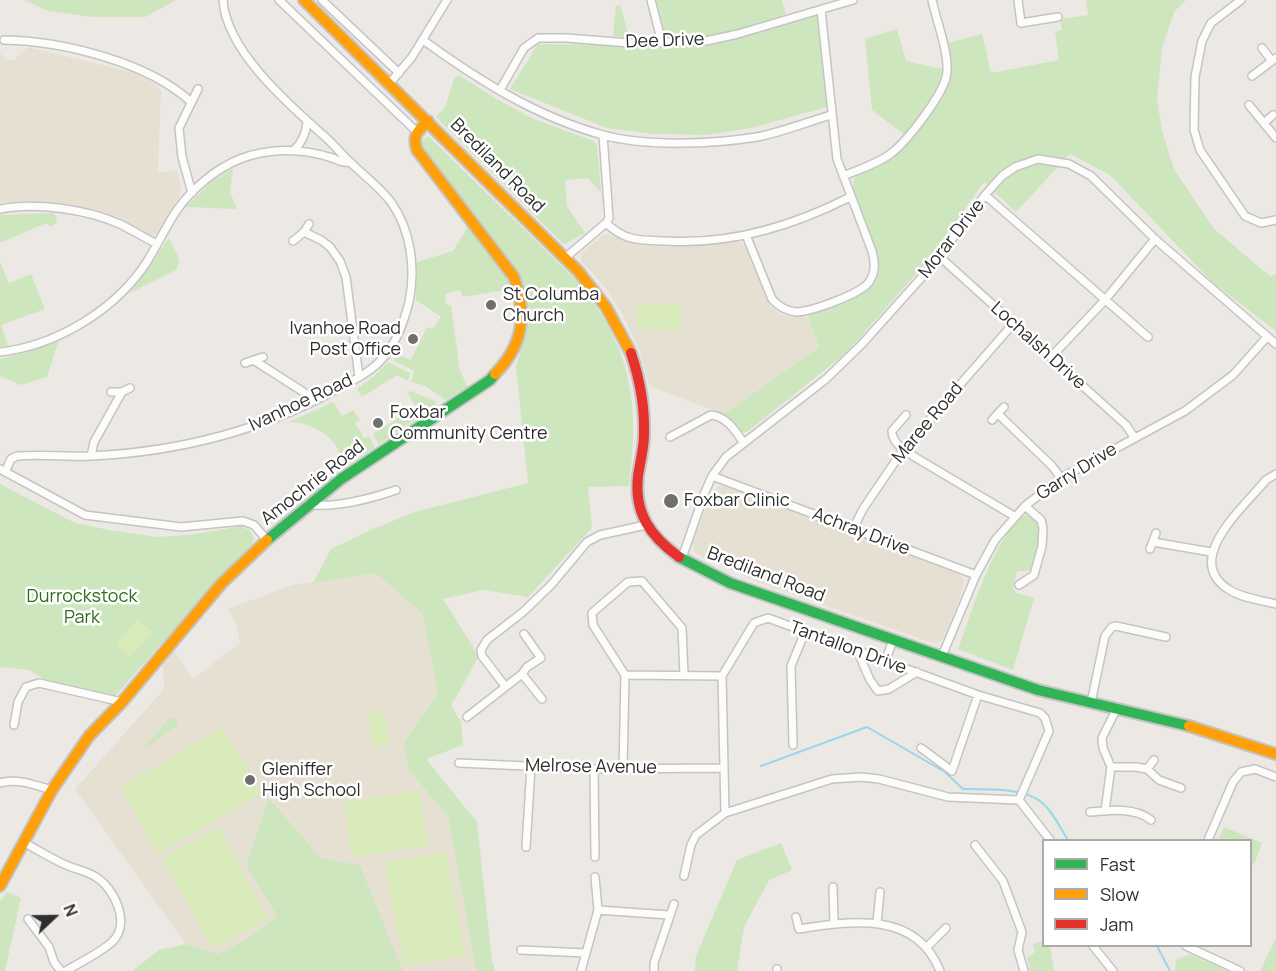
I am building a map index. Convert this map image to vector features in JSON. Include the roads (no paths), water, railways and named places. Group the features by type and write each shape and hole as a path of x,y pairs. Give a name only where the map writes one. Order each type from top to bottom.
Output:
{"street":[{"name":"Ivanhoe Road","path":"3,470 11,459 17,456 91,456 170,448 226,436 280,416 359,377 382,360 397,337 411,292 412,261 408,238 400,218 391,202 373,182 261,76 242,48 224,8 223,0"},
{"path":"279,0 417,132 428,121"},
{"name":"Brediland Road","path":"304,0 565,258 609,308 638,376 644,434 637,498 641,516 657,540 682,558 730,583 942,657 1038,690 1178,723 1276,754"},
{"path":"322,0 399,73"},
{"path":"389,84 423,40 447,0"},
{"path":"651,0 663,43"},
{"path":"746,235 776,304 787,310 808,310 860,291 872,278 874,266 872,251 837,159 831,115 822,0"},
{"name":"Dee Drive","path":"500,90 524,48 538,38 630,43 706,41 738,34 853,0"},
{"path":"843,176 882,159 894,151 907,139 942,88 947,69 932,0"},
{"path":"1018,0 1021,22 1058,17"},
{"path":"1241,0 1211,23 1202,41 1195,76 1194,130 1200,150 1245,216 1261,223 1276,220"},
{"path":"4,40 24,40 128,64 170,85 191,102"},
{"path":"423,40 459,66 530,108 603,135 666,143 721,141 758,136 831,115"},
{"path":"1252,76 1274,59 1262,48"},
{"path":"192,192 182,157 179,129 198,89"},
{"path":"1249,105 1276,138"},
{"path":"1264,123 1273,115"},
{"path":"294,150 305,135 307,122"},
{"name":"Amochrie Road","path":"0,886 52,790 89,736 122,702 222,583 309,504 367,459 490,380 502,369 512,354 520,336 522,306 514,277 417,150 414,141 417,132"},
{"path":"565,258 606,223 609,212 603,135"},
{"path":"0,352 43,342 90,317 119,295 141,269 176,211 192,192 223,167 241,159 269,152 294,150 331,157 343,164 350,162"},
{"name":"Morar Drive","path":"682,558 712,476 726,457 826,379 862,344 940,257 985,195 1002,176 1015,167 1038,159 1069,164 1091,176 1155,239 1276,344"},
{"path":"985,195 1148,337"},
{"path":"606,223 620,234 638,240 699,242 776,228 810,216 850,197"},
{"path":"0,209 41,206 70,210 118,224 157,244"},
{"path":"293,241 304,232 309,224"},
{"path":"304,232 330,247 340,261 346,277 359,377"},
{"path":"1051,357 1105,300 1155,239"},
{"name":"Lochalsh Drive","path":"940,257 1126,425 1134,437"},
{"name":"Maree Road","path":"853,529 863,509 903,450 1013,324"},
{"name":"Garry Drive","path":"942,657 976,575 995,540 1014,516 1061,478 1185,411 1233,375 1267,337"},
{"path":"245,363 263,357"},
{"path":"255,361 316,400"},
{"path":"111,392 122,392 130,388"},
{"path":"91,456 94,442 122,392"},
{"path":"992,420 1004,407"},
{"path":"998,414 1052,466 1061,478"},
{"path":"669,437 711,415 717,415 725,420 743,442"},
{"path":"906,415 892,431 893,439 903,450 1014,516"},
{"path":"3,470 85,515 182,527 243,520 254,525 267,540"},
{"path":"1276,474 1266,480 1218,537 1211,552 1215,577 1228,590 1276,604"},
{"name":"Achray Drive","path":"712,476 976,575"},
{"path":"309,504 317,506 356,501 396,490"},
{"path":"1019,585 1034,575 1042,546 1041,520 1025,506"},
{"path":"505,686 482,656 481,650 487,640 523,612 551,585 587,542 600,536 646,525"},
{"path":"1156,532 1151,546 1211,552"},
{"path":"623,769 625,675 593,625 591,616 594,611 628,582 637,580 646,584 682,628 684,675"},
{"name":"Tantallon Drive","path":"722,676 754,623 768,618 978,695 1040,713 1045,718 1049,731 1020,798"},
{"path":"1091,703 1105,636 1112,627 1166,637"},
{"path":"793,745 791,666 806,632"},
{"path":"467,717 541,658 524,634"},
{"path":"885,662 893,640"},
{"path":"858,652 870,680 878,691 885,691 917,672"},
{"path":"522,674 542,699"},
{"path":"625,675 722,676 725,813"},
{"path":"14,725 18,702 26,687 39,683 122,702"},
{"path":"921,748 952,771 978,695"},
{"path":"1105,811 1111,767 1103,748 1102,738 1116,710"},
{"path":"1147,769 1154,760"},
{"name":"Melrose Avenue","path":"459,763 594,769 723,768"},
{"path":"526,847 531,767"},
{"path":"1111,767 1147,769 1159,780 1181,788"},
{"path":"594,769 595,857"},
{"path":"1208,839 1233,782 1240,772 1250,769 1276,777"},
{"path":"684,876 691,845 696,835 725,813 820,782 861,777 879,779 948,797 1020,798 1049,839"},
{"path":"0,783 6,781 29,783 52,790"},
{"path":"1090,812 1130,810 1144,814 1151,820"},
{"path":"25,843 63,864 96,876 105,885 118,908 121,918 120,930 114,940 66,971"},
{"path":"975,845 1004,881 1022,932 1018,950 1024,971"},
{"path":"581,971 598,910 595,877"},
{"path":"833,887 834,923"},
{"path":"877,923 880,892"},
{"path":"654,971 654,963 674,904"},
{"path":"598,910 669,915"},
{"path":"796,917 799,929 834,923 877,923 902,930 926,948 940,971"},
{"path":"28,920 49,947 54,962 61,971"},
{"path":"926,948 946,928"},
{"path":"1095,947 1113,971"},
{"path":"1190,947 1240,971"},
{"path":"521,950 585,953"}],"waterway":[{"path":"761,766 867,727 945,772 963,789 1004,790 1034,797 1049,810 1067,839"},
{"path":"1158,947 1170,971"}],"place":[{"name":"St Columba Church","path":"491,305"},
{"name":"Ivanhoe Road Post Office","path":"413,339"},
{"name":"Foxbar Community Centre","path":"378,423"},
{"name":"Foxbar Clinic","path":"671,501"},
{"name":"Gleniffer High School","path":"250,780"}],"park label":[{"name":"Durrockstock Park","path":"82,607"}]}
